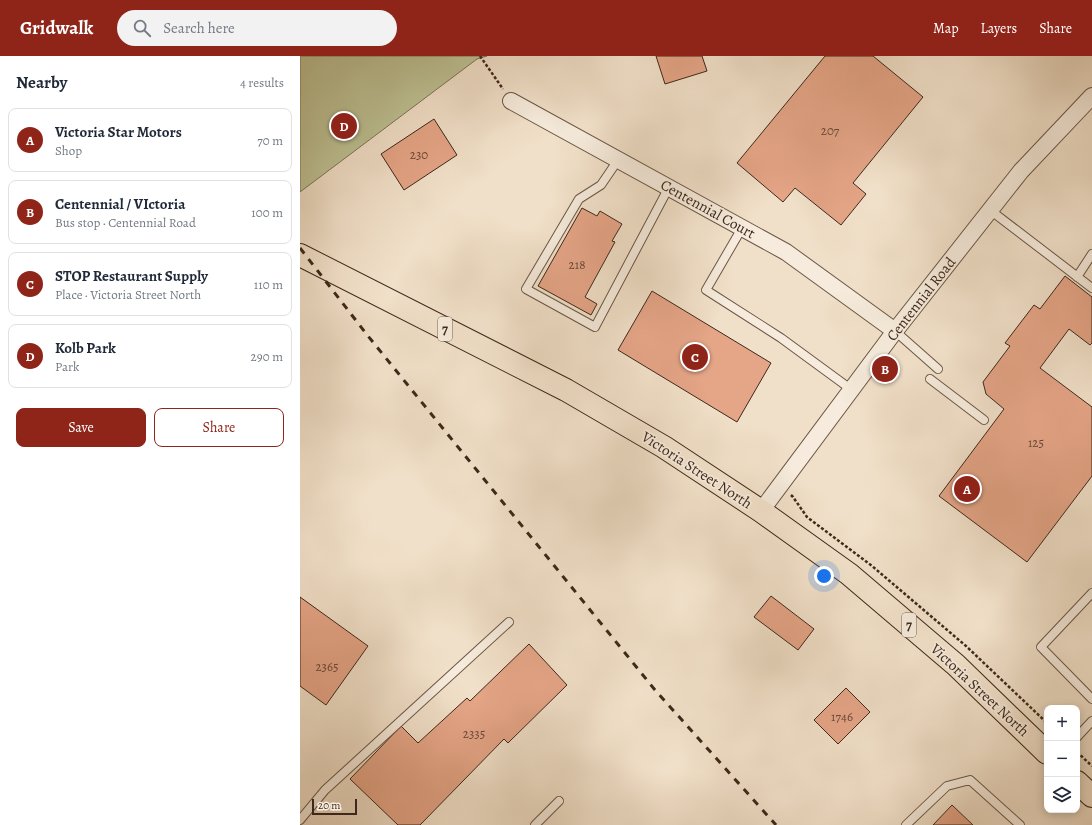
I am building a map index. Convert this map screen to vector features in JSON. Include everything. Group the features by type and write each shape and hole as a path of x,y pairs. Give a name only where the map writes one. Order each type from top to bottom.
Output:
{"main road":[{"name":"Victoria Street North","path":"300,255 566,390 664,447 761,511 850,574 956,665 1044,750"},
{"path":"1080,785 1092,796"}],"street":[{"name":"Centennial Road","path":"761,511 895,331 1021,171 1092,96"},
{"name":"Centennial Court","path":"511,101 786,252 895,331"}],"lane":[{"path":"618,160 601,185 579,199 526,290 595,327 669,188"},
{"path":"990,210 1092,288"},
{"path":"742,228 706,290 781,338 852,390"},
{"path":"1077,277 1092,254"},
{"path":"895,331 938,369"},
{"path":"930,379 984,420"},
{"path":"1092,593 1041,647 1092,699"},
{"path":"300,820 325,790 509,622"},
{"path":"1080,734 1092,721"},
{"path":"906,825 947,786 970,780 1020,825"},
{"path":"535,825 559,801"}],"path":[{"path":"480,56 511,101"},
{"path":"778,488 793,496 807,517"},
{"path":"1080,755 1092,766"}],"green space":[{"path":"300,56 487,56 477,59 300,192"}],"building":[{"path":"656,56 702,56 707,71 665,84"},
{"path":"825,56 873,56 923,97 853,183 866,194 841,225 795,188 783,202 737,163"},
{"path":"434,119 457,155 404,190 381,154"},
{"path":"582,208 597,216 600,211 622,224 612,241 615,242 585,297 597,304 591,315 538,286"},
{"path":"1065,276 1092,297 1092,343 1090,345 1069,329 1040,368 1092,407 1092,476 1027,562 939,496 1004,409 986,394 983,382 1010,346 1005,343 1034,305 1040,309"},
{"path":"652,291 771,363 737,422 618,350"},
{"path":"771,596 814,629 798,650 754,617"},
{"path":"300,597 368,646 326,705 300,686"},
{"path":"529,644 567,685 508,743 504,739 420,825 398,825 350,779 401,726 418,743 467,698 470,701"},
{"path":"846,688 870,712 838,744 814,720"},
{"path":"952,805 973,825 933,825"}],"railway":[{"path":"300,248 368,336 655,690 776,825"}],"place":[{"name":"Kolb Park","path":"344,126"},
{"name":"STOP Restaurant Supply","path":"695,357"},
{"name":"Centennial / VIctoria","path":"885,369"},
{"name":"Victoria Star Motors","path":"967,489"}]}
